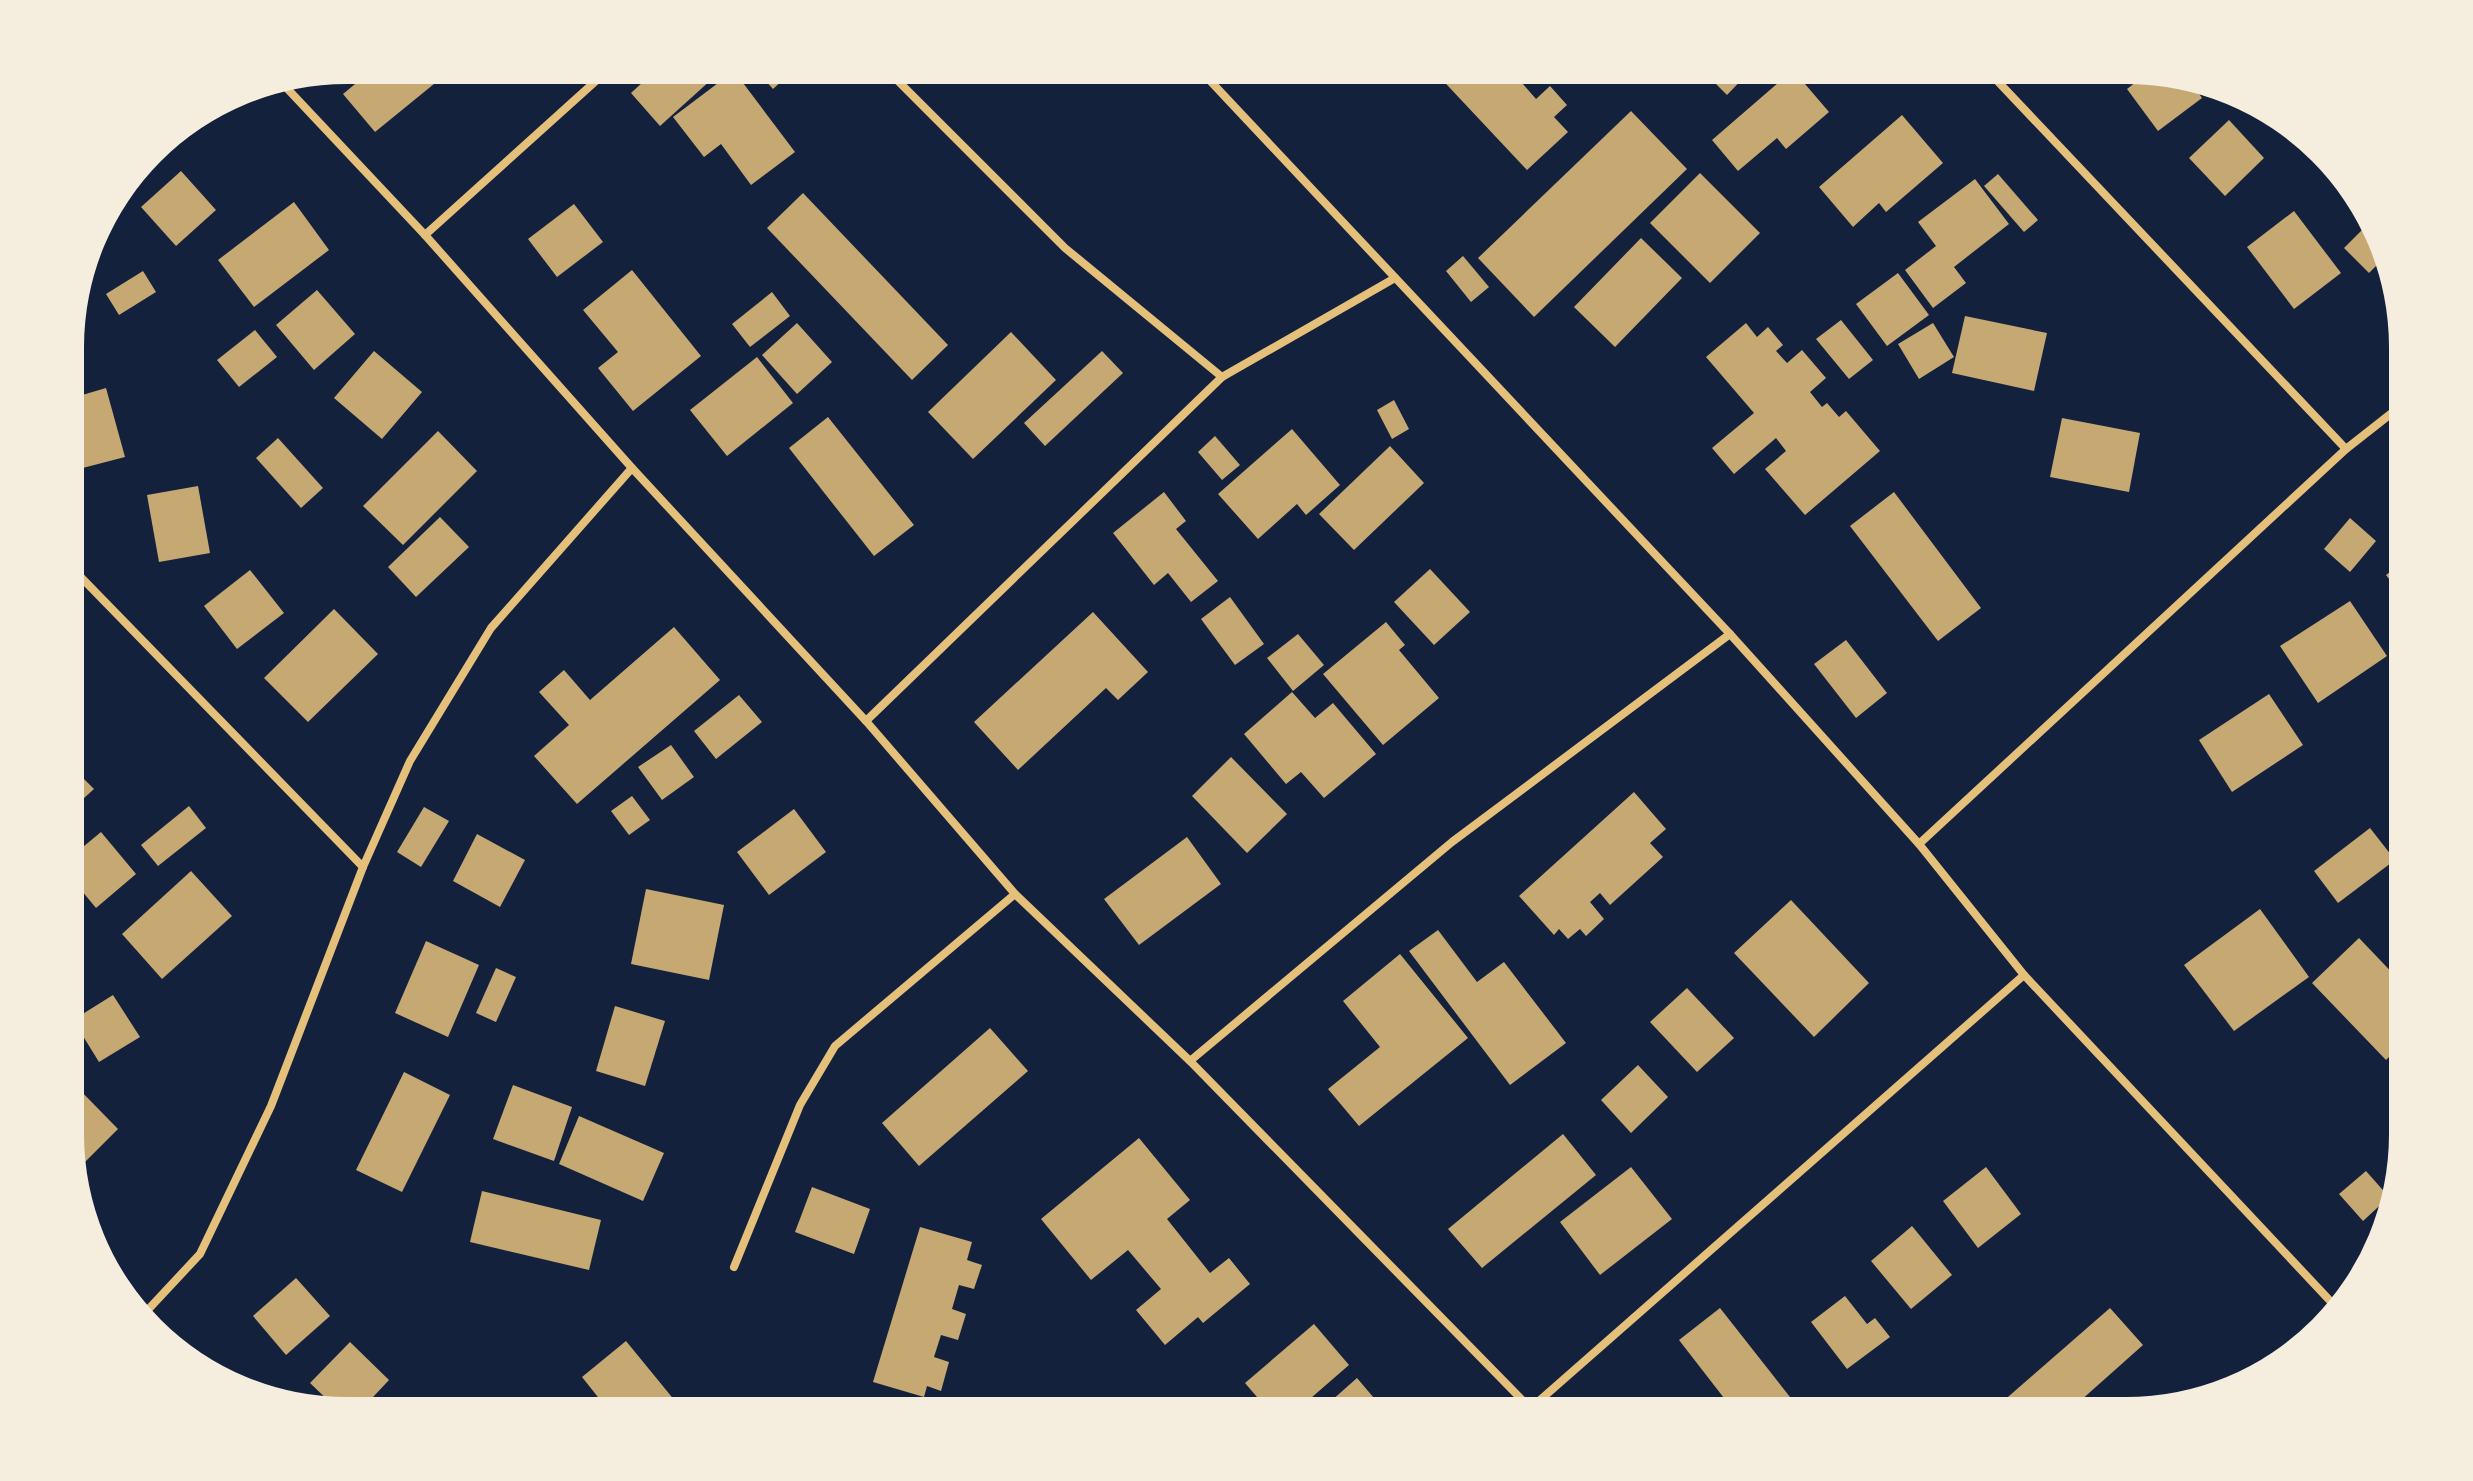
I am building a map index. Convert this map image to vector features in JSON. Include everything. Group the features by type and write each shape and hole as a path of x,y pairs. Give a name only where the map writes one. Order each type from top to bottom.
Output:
{"street":[{"path":"425,235 592,84"},
{"path":"901,84 1065,248 1222,377"},
{"path":"1213,84 1730,634 1919,844 2024,975 2330,1300"},
{"path":"2000,84 2346,449"},
{"path":"289,91 425,235 632,468 866,721 1015,894 1190,1061 1520,1396"},
{"path":"866,721 1222,377 1395,278"},
{"path":"1919,844 2346,449 2388,416"},
{"path":"149,1308 200,1254 207,1241 271,1106 363,867 410,761 491,628 632,468"},
{"path":"84,580 363,867"},
{"path":"1190,1061 1452,842 1730,634"},
{"path":"734,1267 800,1105 835,1046 1015,894"},
{"path":"1546,1396 2024,975"}],"building":[{"path":"355,84 434,84 375,132 343,94"},
{"path":"641,84 706,84 660,126 631,93"},
{"path":"717,84 744,84 795,152 751,185 721,144 704,157 673,117"},
{"path":"1446,84 1523,84 1536,99 1550,86 1567,105 1554,117 1568,132 1527,170"},
{"path":"1716,84 1738,84 1727,95"},
{"path":"1777,84 1805,84 1829,112 1786,149 1777,138 1738,171 1712,140"},
{"path":"2133,84 2161,86 2194,93 2202,98 2158,131 2127,89"},
{"path":"1631,111 1687,169 1534,317 1478,258"},
{"path":"1902,115 1943,163 1886,212 1879,203 1853,227 1819,187"},
{"path":"2229,120 2264,158 2225,196 2189,158"},
{"path":"181,171 216,210 176,246 141,207"},
{"path":"1700,173 1760,233 1710,283 1650,223"},
{"path":"1998,174 2038,220 2024,232 1984,186"},
{"path":"1975,179 2009,224 1954,267 1966,283 1933,308 1905,270 1936,246 1918,222"},
{"path":"803,193 948,345 912,380 767,228"},
{"path":"294,202 329,250 254,307 218,260"},
{"path":"574,204 603,242 557,277 528,239"},
{"path":"2294,211 2341,273 2294,309 2247,247"},
{"path":"2362,230 2376,266 2369,273 2344,248"},
{"path":"1641,238 1682,278 1615,347 1574,307"},
{"path":"1463,256 1489,287 1471,302 1446,271"},
{"path":"632,270 701,356 633,411 598,368 618,352 583,310"},
{"path":"143,271 156,292 119,315 106,294"},
{"path":"1898,273 1929,315 1887,346 1856,304"},
{"path":"317,290 355,334 314,370 276,325"},
{"path":"772,292 790,316 750,347 732,324"},
{"path":"1965,316 2047,333 2034,391 1952,373"},
{"path":"1841,320 1873,360 1849,379 1816,339"},
{"path":"797,323 832,362 797,394 762,355"},
{"path":"1746,323 1757,337 1768,327 1783,345 1776,351 1787,363 1802,350 1826,378 1810,392 1822,407 1827,403 1839,417 1846,411 1880,451 1805,515 1765,469 1786,451 1776,438 1734,474 1712,448 1754,413 1706,357"},
{"path":"1933,323 1954,357 1919,379 1898,344"},
{"path":"255,330 277,357 239,387 217,360"},
{"path":"1011,332 1056,380 973,459 928,412"},
{"path":"374,351 422,392 382,439 334,398"},
{"path":"1102,351 1123,373 1045,446 1024,423"},
{"path":"757,357 793,403 727,456 690,410"},
{"path":"106,388 125,457 84,468 84,394"},
{"path":"1394,400 1409,429 1392,439 1377,410"},
{"path":"828,417 914,525 874,556 789,448"},
{"path":"2062,418 2140,433 2129,492 2050,477"},
{"path":"1292,429 1340,485 1306,515 1297,504 1258,539 1218,494"},
{"path":"438,431 477,471 403,545 363,506"},
{"path":"1215,436 1240,465 1222,480 1198,452"},
{"path":"278,438 323,488 301,508 256,458"},
{"path":"1390,446 1424,483 1354,550 1319,514"},
{"path":"198,486 210,553 159,562 147,495"},
{"path":"1164,492 1186,521 1176,529 1218,581 1191,602 1168,573 1154,585 1113,533"},
{"path":"1894,492 1981,608 1938,641 1850,526"},
{"path":"440,517 469,547 416,597 388,567"},
{"path":"2350,518 2376,541 2350,572 2324,549"},
{"path":"1430,569 1470,612 1434,645 1394,602"},
{"path":"250,570 284,613 237,649 204,606"},
{"path":"1230,597 1264,644 1235,665 1201,619"},
{"path":"2350,601 2387,656 2318,703 2280,646"},
{"path":"334,609 378,654 308,722 264,678"},
{"path":"1093,612 1148,672 1118,700 1106,688 1018,770 974,722"},
{"path":"1386,622 1405,645 1399,650 1439,698 1383,745 1323,674"},
{"path":"674,627 720,680 577,804 534,756 569,725 539,692 564,670 590,700"},
{"path":"1298,634 1324,665 1293,691 1267,658"},
{"path":"1846,640 1887,693 1856,718 1814,664"},
{"path":"1292,692 1315,718 1333,703 1376,754 1324,798 1301,772 1286,784 1244,734"},
{"path":"2269,694 2303,745 2232,792 2199,740"},
{"path":"739,695 762,722 716,759 694,731"},
{"path":"671,745 694,777 662,800 638,767"},
{"path":"1231,757 1287,814 1247,853 1192,796"},
{"path":"84,779 94,789 84,798"},
{"path":"1634,792 1666,829 1650,843 1663,857 1610,905 1600,893 1590,902 1604,919 1586,936 1580,929 1568,939 1559,929 1554,935 1519,896"},
{"path":"632,796 650,820 629,835 611,811"},
{"path":"189,806 206,828 158,866 141,845"},
{"path":"424,807 449,821 421,867 397,852"},
{"path":"794,809 826,852 769,895 737,852"},
{"path":"2370,828 2388,851 2388,865 2338,903 2314,871"},
{"path":"101,832 136,874 96,908 84,894 84,846"},
{"path":"477,834 525,860 500,907 453,881"},
{"path":"1187,837 1221,884 1139,945 1104,899"},
{"path":"191,871 232,916 162,979 122,934"},
{"path":"646,889 724,905 709,980 631,964"},
{"path":"1791,900 1869,983 1814,1037 1734,953"},
{"path":"2260,909 2309,977 2234,1031 2184,965"},
{"path":"1438,930 1477,982 1504,962 1566,1043 1510,1085 1409,951"},
{"path":"2359,938 2388,968 2386,1060 2312,983"},
{"path":"426,941 479,965 448,1037 395,1013"},
{"path":"1400,954 1468,1038 1359,1126 1328,1089 1380,1047 1343,1001"},
{"path":"496,968 516,977 496,1022 476,1013"},
{"path":"1687,988 1734,1038 1697,1072 1650,1022"},
{"path":"113,995 140,1037 99,1062 84,1038 84,1013"},
{"path":"615,1006 665,1021 645,1086 596,1071"},
{"path":"990,1028 1028,1071 919,1166 882,1123"},
{"path":"1638,1065 1668,1097 1631,1133 1601,1100"},
{"path":"404,1072 450,1095 402,1192 356,1170"},
{"path":"513,1085 572,1107 554,1161 493,1139"},
{"path":"84,1094 118,1129 86,1161"},
{"path":"579,1116 664,1153 643,1201 559,1164"},
{"path":"1563,1134 1596,1175 1482,1268 1448,1229"},
{"path":"1139,1138 1190,1200 1167,1219 1210,1273 1229,1258 1250,1284 1203,1323 1198,1317 1165,1345 1136,1310 1161,1289 1128,1250 1091,1280 1041,1219"},
{"path":"1631,1167 1672,1219 1600,1275 1560,1222"},
{"path":"1986,1167 2021,1214 1978,1248 1943,1201"},
{"path":"2366,1171 2383,1190 2378,1207 2363,1221 2339,1194"},
{"path":"812,1187 870,1209 854,1254 795,1232"},
{"path":"482,1191 601,1220 589,1270 470,1242"},
{"path":"1912,1226 1952,1275 1911,1309 1871,1261"},
{"path":"920,1227 972,1242 967,1260 982,1265 974,1289 959,1285 952,1309 966,1314 958,1340 941,1335 934,1357 949,1362 941,1391 927,1386 923,1397 873,1382"},
{"path":"296,1278 330,1316 286,1355 253,1316"},
{"path":"1845,1296 1867,1324 1875,1318 1890,1337 1847,1369 1811,1322"},
{"path":"1720,1308 1789,1396 1723,1396 1679,1340"},
{"path":"2110,1308 2143,1345 2086,1396 2009,1396"},
{"path":"1314,1324 1349,1365 1313,1396 1257,1396 1245,1383"},
{"path":"626,1341 672,1397 598,1397 582,1377"},
{"path":"350,1342 389,1380 373,1397 323,1396 310,1383"},
{"path":"1357,1378 1373,1396 1336,1396"}]}
